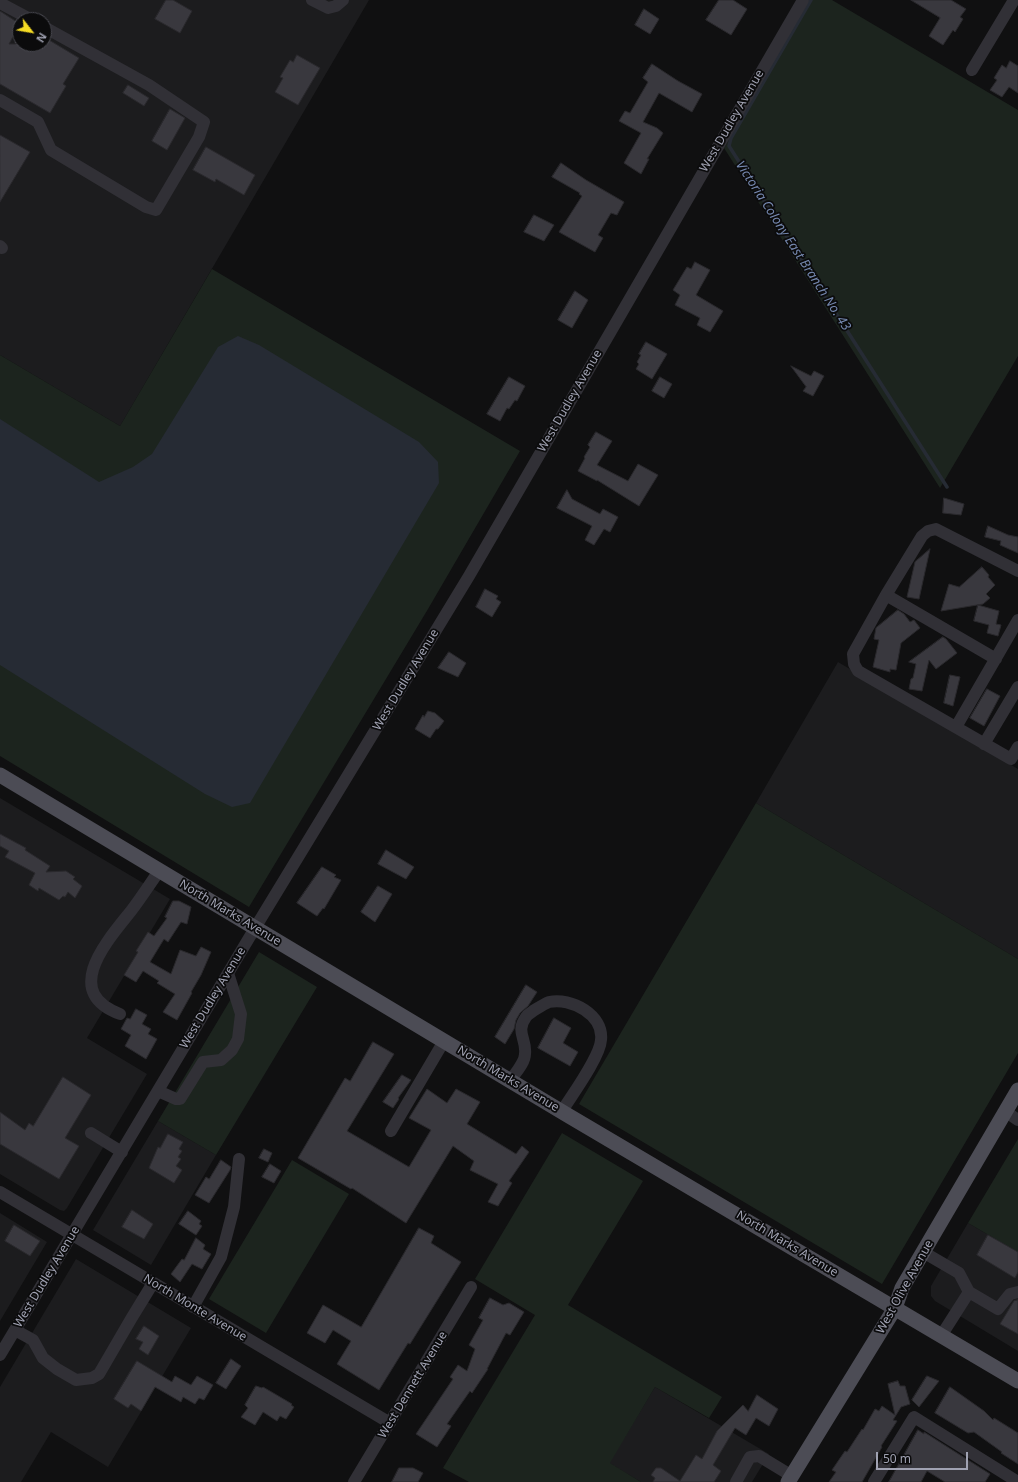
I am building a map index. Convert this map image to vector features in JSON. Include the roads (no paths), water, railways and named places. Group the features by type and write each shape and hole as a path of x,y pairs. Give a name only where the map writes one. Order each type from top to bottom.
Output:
{"main road":[{"name":"North Marks Avenue","path":"0,775 510,1081 1018,1381"},
{"name":"West Olive Avenue","path":"790,1479 895,1308 902,1288 1013,1100"}],"street":[{"path":"312,0 328,8 336,6 343,0"},
{"name":"West Dudley Avenue","path":"0,1355 255,928 469,576 803,0"},
{"path":"972,70 1014,0"},
{"path":"0,2 18,12"},
{"path":"0,100 38,122 51,150 146,207 156,210 199,136 204,122 149,85 52,31"},
{"path":"1018,571 936,529 928,531 922,536 853,654 854,664 858,671 984,744 1011,759 1018,746"},
{"path":"886,596 996,659"},
{"path":"956,727 1018,620"},
{"path":"984,744 1018,687"},
{"path":"120,1014 99,1003 94,996 92,973 94,962 108,940 160,871"},
{"path":"158,1091 176,1099 180,1099 203,1062 221,1060 232,1050 238,1039 241,1014 228,973"},
{"path":"510,1081 525,1056 525,1044 520,1034 522,1025 527,1016 548,1002 560,1001 569,1003 587,1012 596,1020 600,1028 602,1038 600,1047 593,1062 562,1111"},
{"path":"391,1131 444,1041"},
{"path":"1013,1100 1018,1120"},
{"path":"91,1133 122,1152"},
{"path":"194,1307 221,1257 234,1207 239,1159"},
{"name":"North Monte Avenue","path":"0,1192 72,1236 390,1422"},
{"path":"923,1252 959,1274 969,1292 998,1309 1010,1294 1018,1292"},
{"path":"15,1330 33,1340 43,1358 57,1369 76,1380 92,1378 99,1374 153,1283"},
{"name":"West Dennett Avenue","path":"354,1482 471,1287"},
{"path":"941,1336 969,1292"},
{"path":"874,1482 914,1417 1018,1482"},
{"path":"736,1482 750,1457 759,1456 790,1479"}],"waterway":[{"name":"Victoria Colony East Branch No. 43","path":"811,0 731,138 729,146 947,487"}]}
